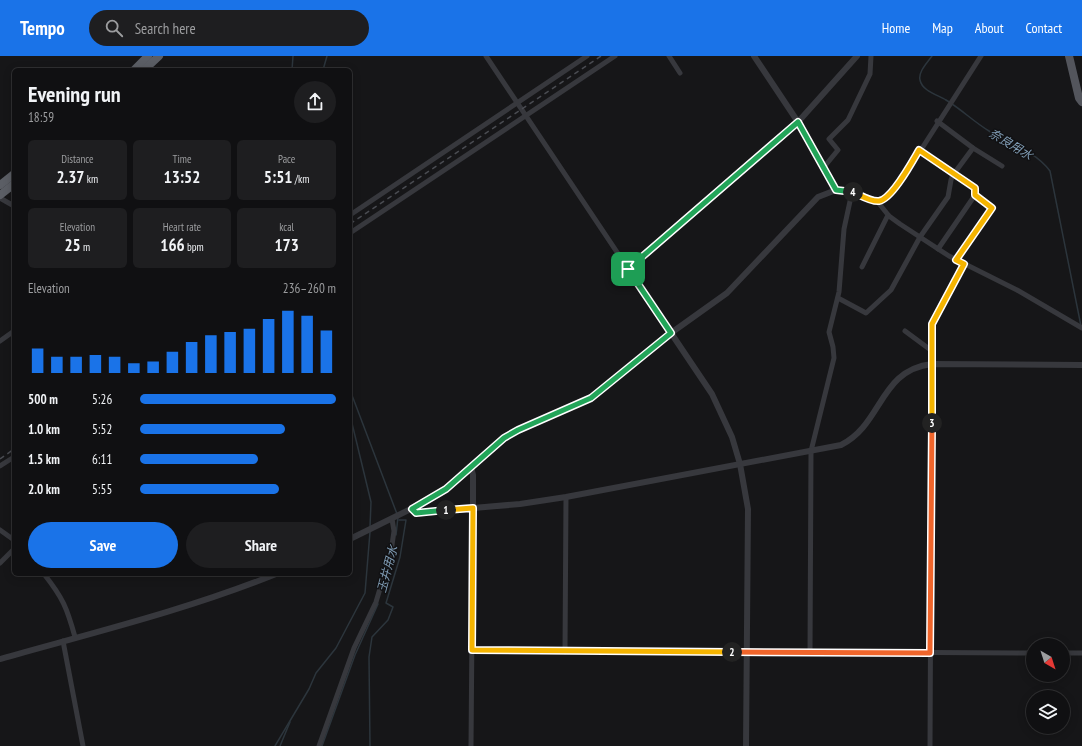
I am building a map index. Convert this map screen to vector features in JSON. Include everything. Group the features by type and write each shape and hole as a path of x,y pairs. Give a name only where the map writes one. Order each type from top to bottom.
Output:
{"highway":[{"path":"136,68 148,56"},
{"path":"146,68 159,56"},
{"path":"0,185 12,176"},
{"path":"0,196 12,186"}],"main road":[{"path":"1069,56 1079,98 1082,102"}],"street":[{"path":"486,56 712,394 732,437 740,464 748,509 746,746"},
{"path":"352,215 587,56"},
{"path":"352,232 615,56"},
{"path":"668,56 680,73"},
{"path":"754,56 798,122 836,190"},
{"path":"628,269 798,122 857,56"},
{"path":"824,167 838,150 829,139 848,120 870,74 871,56"},
{"path":"877,202 883,200 903,178 919,150 981,56"},
{"path":"938,121 974,148 1002,166"},
{"path":"838,298 866,313 891,290 920,237 948,197 951,180 974,148"},
{"path":"919,150 975,188 975,195 938,249"},
{"path":"352,538 393,519 446,489 504,438 518,430 591,398 671,333 726,293 818,197 836,190 852,192 877,202 888,214 938,249 956,260 1017,290 1082,328"},
{"path":"810,653 811,451 834,358 829,332 838,298 844,229 852,192"},
{"path":"956,260 992,208 975,195"},
{"path":"0,196 12,205"},
{"path":"862,267 888,214"},
{"path":"930,746 932,324 964,264"},
{"path":"905,331 932,351"},
{"path":"0,341 12,332"},
{"path":"412,509 416,513 520,504 566,497 841,444 853,438 862,429 896,380 906,371 918,366 932,364 1082,365"},
{"path":"0,466 12,458"},
{"path":"471,467 473,475 471,746"},
{"path":"565,652 566,497"},
{"path":"319,746 354,648 376,602 391,552 394,531 393,519"},
{"path":"0,530 12,539"},
{"path":"0,563 12,551"},
{"path":"46,576 59,593 68,610 75,637"},
{"path":"0,659 236,590 271,576"},
{"path":"63,641 83,746"},
{"path":"472,650 565,652 1026,653"},
{"path":"1070,653 1082,653"}],"waterway":[{"path":"292,68 293,56"},
{"name":"玉井用水","path":"324,68 327,56"},
{"name":"奈良用水","path":"932,56 920,74 921,84 927,90 943,98 989,131 1037,158 1050,171 1081,326"},
{"name":"玉井用水","path":"352,395 397,514"},
{"path":"352,423 371,502 370,527"},
{"name":"玉井用水","path":"396,535 398,517"},
{"path":"370,746 369,657 372,637 388,620 393,607 386,603 400,557 406,520 399,520"},
{"path":"275,746 309,689 316,673 336,648 365,593 370,532"},
{"name":"玉井用水","path":"383,588 392,557"},
{"name":"玉井用水","path":"322,746 355,655 378,604"},
{"path":"280,746 290,722"}],"railway":[{"path":"352,223 601,56"},
{"path":"0,459 12,450"}],"route":[{"path":"798,122 836,190 852,192 877,202 883,200 903,178 919,150 975,188 975,195 992,208 956,260 964,264 932,324 930,653 565,652 472,650 473,508 416,513 412,509 446,489 504,438 518,430 569,409 591,398 671,333 628,269 798,122"}]}
